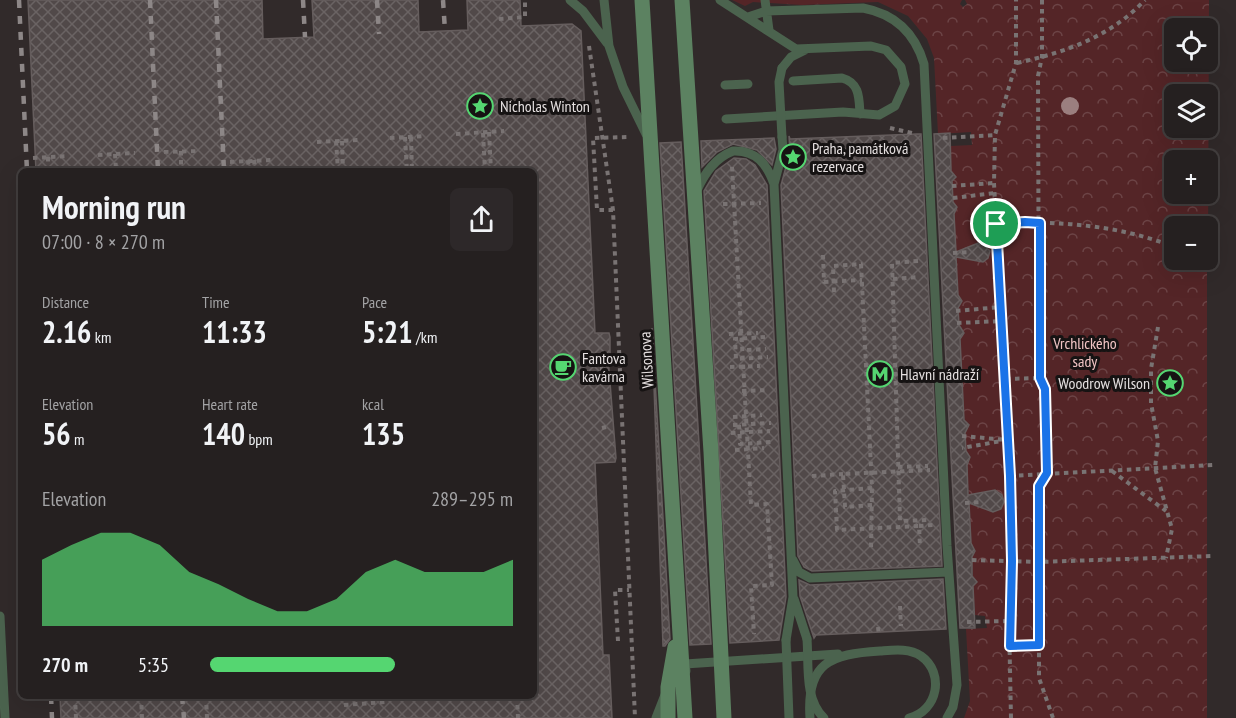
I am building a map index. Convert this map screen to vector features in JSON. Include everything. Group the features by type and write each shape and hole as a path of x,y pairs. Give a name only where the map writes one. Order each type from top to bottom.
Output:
{"main road":[{"name":"Wilsonova","path":"642,0 687,717"},
{"path":"682,0 724,718"},
{"path":"668,718 668,687 680,620"}],"lane":[{"path":"570,0 584,11 609,46"},
{"path":"604,0 609,46 623,87 651,143"},
{"path":"720,0 769,30 788,46 805,51 879,47 897,60 904,76 900,99 895,106 879,115 843,112 726,119"},
{"path":"765,0 769,30"},
{"path":"748,17 766,11 863,8 876,10 906,29 921,51 926,74 948,572 954,628 956,696 947,718"},
{"path":"774,184 783,150 780,75 791,57 805,51"},
{"path":"793,81 842,78 849,80 858,92 860,114"},
{"path":"725,85 748,84"},
{"path":"694,195 705,174 724,154 733,151 756,155 770,172 774,184 793,597 786,640 789,718"},
{"path":"791,552 799,572 810,578 948,572"},
{"path":"793,597 807,639 810,692 817,711 824,718"},
{"path":"0,616 5,718"},
{"path":"687,717 685,664 910,651 929,664 934,675 935,695 923,712 909,718"},
{"path":"810,718 808,696 818,671 836,657 847,654"},
{"path":"656,718 668,687"}],"path":[{"path":"500,19 525,17 525,0"},
{"path":"1011,718 1010,476 994,183 995,135 1016,63 1016,0"},
{"path":"1042,0 1042,57 1038,76 1040,378 1045,389 1047,473 1039,486 1039,678 1053,718"},
{"path":"1016,63 1042,57 1115,28 1145,0"},
{"path":"584,11 613,210 635,718"},
{"path":"456,134 504,131"},
{"path":"489,132 491,168"},
{"path":"483,133 485,168"},
{"path":"937,138 995,135"},
{"path":"411,136 412,168"},
{"path":"390,138 426,136"},
{"path":"405,137 407,168"},
{"path":"593,138 597,210 613,210"},
{"path":"317,142 360,140"},
{"path":"338,168 339,141"},
{"path":"339,141 343,168"},
{"path":"181,151 181,168"},
{"path":"164,152 200,151"},
{"path":"98,155 135,153"},
{"path":"115,154 116,168"},
{"path":"33,158 69,156"},
{"path":"48,157 48,168"},
{"path":"250,168 251,160"},
{"path":"251,160 254,168"},
{"path":"230,162 271,160"},
{"path":"952,186 994,183"},
{"path":"734,190 751,505 767,504 772,585 751,586 754,633"},
{"path":"953,198 995,194"},
{"path":"723,204 769,202"},
{"path":"996,224 1040,223 1129,232 1164,244"},
{"path":"953,253 970,252"},
{"path":"823,255 824,282 862,280"},
{"path":"925,261 892,263 900,521 938,519"},
{"path":"834,292 832,266 861,264 872,488 871,549 870,528"},
{"path":"956,311 1001,307"},
{"path":"957,323 1002,321"},
{"path":"1158,327 1151,369 1151,403 1158,441 1155,468 1172,529 1166,558"},
{"path":"729,334 758,333"},
{"path":"736,359 735,339 746,338"},
{"path":"730,359 772,356 736,359"},
{"path":"730,367 760,366"},
{"path":"1006,379 1040,378"},
{"path":"733,417 762,415"},
{"path":"733,425 771,423"},
{"path":"739,425 740,444 752,443"},
{"path":"731,433 751,432"},
{"path":"962,436 1007,440"},
{"path":"962,448 1007,440"},
{"path":"735,450 764,448"},
{"path":"1010,476 1213,465"},
{"path":"812,476 937,470"},
{"path":"1111,471 1167,512"},
{"path":"843,474 845,507 872,505"},
{"path":"872,488 835,491 837,530 918,526 920,546 918,520"},
{"path":"965,503 983,502"},
{"path":"972,560 1039,562 1213,556"},
{"path":"618,641 615,590 629,590"},
{"path":"900,606 898,613 901,626"},
{"path":"963,622 1009,621"},
{"path":"1010,646 1039,645"},
{"path":"75,699 76,718"},
{"path":"141,699 142,718"},
{"path":"206,699 207,718"},
{"path":"356,699 357,704"},
{"path":"364,699 366,703"},
{"path":"366,703 368,699"},
{"path":"517,699 518,718"},
{"path":"344,705 386,702"}],"green space":[{"name":"Vrchlického sady","path":"732,0 962,0 960,4 963,7 967,4 965,0 1209,0 1209,18 1164,18 1164,72 1209,72 1209,84 1164,84 1164,138 1208,138 1208,150 1164,150 1164,204 1208,204 1208,216 1164,216 1164,270 1207,270 1207,718 964,718 970,701 966,629 987,628 985,616 975,615 973,585 976,582 973,578 971,554 975,551 971,547 967,461 970,457 966,454 960,336 963,333 960,329 958,305 962,301 958,298 953,212 957,208 953,204 952,180 955,176 951,173 950,146 972,145 971,132 938,134 934,58 927,39 908,16 878,2 802,5 753,2 745,6"}],"building":[{"path":"28,0 262,0 263,39 314,37 312,0 418,0 419,32 468,30 467,0 520,0 521,26 572,24 581,31 595,333 609,333 610,337 610,357 608,357 616,458 615,462 595,463 603,655 609,655 612,718 61,718 60,699 537,699 537,168 36,168"},
{"path":"950,133 951,171 956,177 952,181 953,202 957,207 954,214 956,252 981,242 990,251 988,258 983,262 956,257 958,295 962,301 958,308 959,325 964,333 960,339 964,420 969,425 965,433 966,451 970,457 967,465 968,495 995,490 1002,495 1004,502 1001,509 993,512 969,503 971,543 975,551 972,557 972,576 977,582 973,586 975,628 960,628 934,134"},
{"path":"921,134 942,566 812,571 804,567 798,556 781,185 790,152 789,136 790,139"},
{"path":"774,138 776,149 772,165 757,150 733,144 717,152 702,167 701,141"},
{"path":"681,142 711,644 690,645 660,143"},
{"path":"734,158 746,159 755,165 767,185 786,597 779,640 730,643 704,191 716,171"},
{"path":"652,328 670,639 665,646 663,646"},
{"path":"943,579 946,629 816,635 814,638 800,596 799,580 810,585"}],"railway":[{"path":"19,0 27,168"},
{"path":"150,0 158,168"},
{"path":"216,0 224,168"},
{"path":"303,0 305,37"},
{"path":"377,0 379,34"},
{"path":"443,0 445,31"},
{"path":"51,699 52,718"},
{"path":"182,699 184,718"}],"place":[{"name":"Nicholas Winton","path":"480,106"},
{"name":"Praha, památková rezervace","path":"793,157"},
{"name":"Fantova kavárna","path":"563,367"},
{"name":"Hlavní nádraží","path":"880,374"},
{"name":"Woodrow Wilson","path":"1170,383"}],"route":[{"path":"1040,223 1040,378 1045,389 1047,473 1039,486 1039,645 1010,646 1012,561 1010,476 996,224 1040,223"}]}
